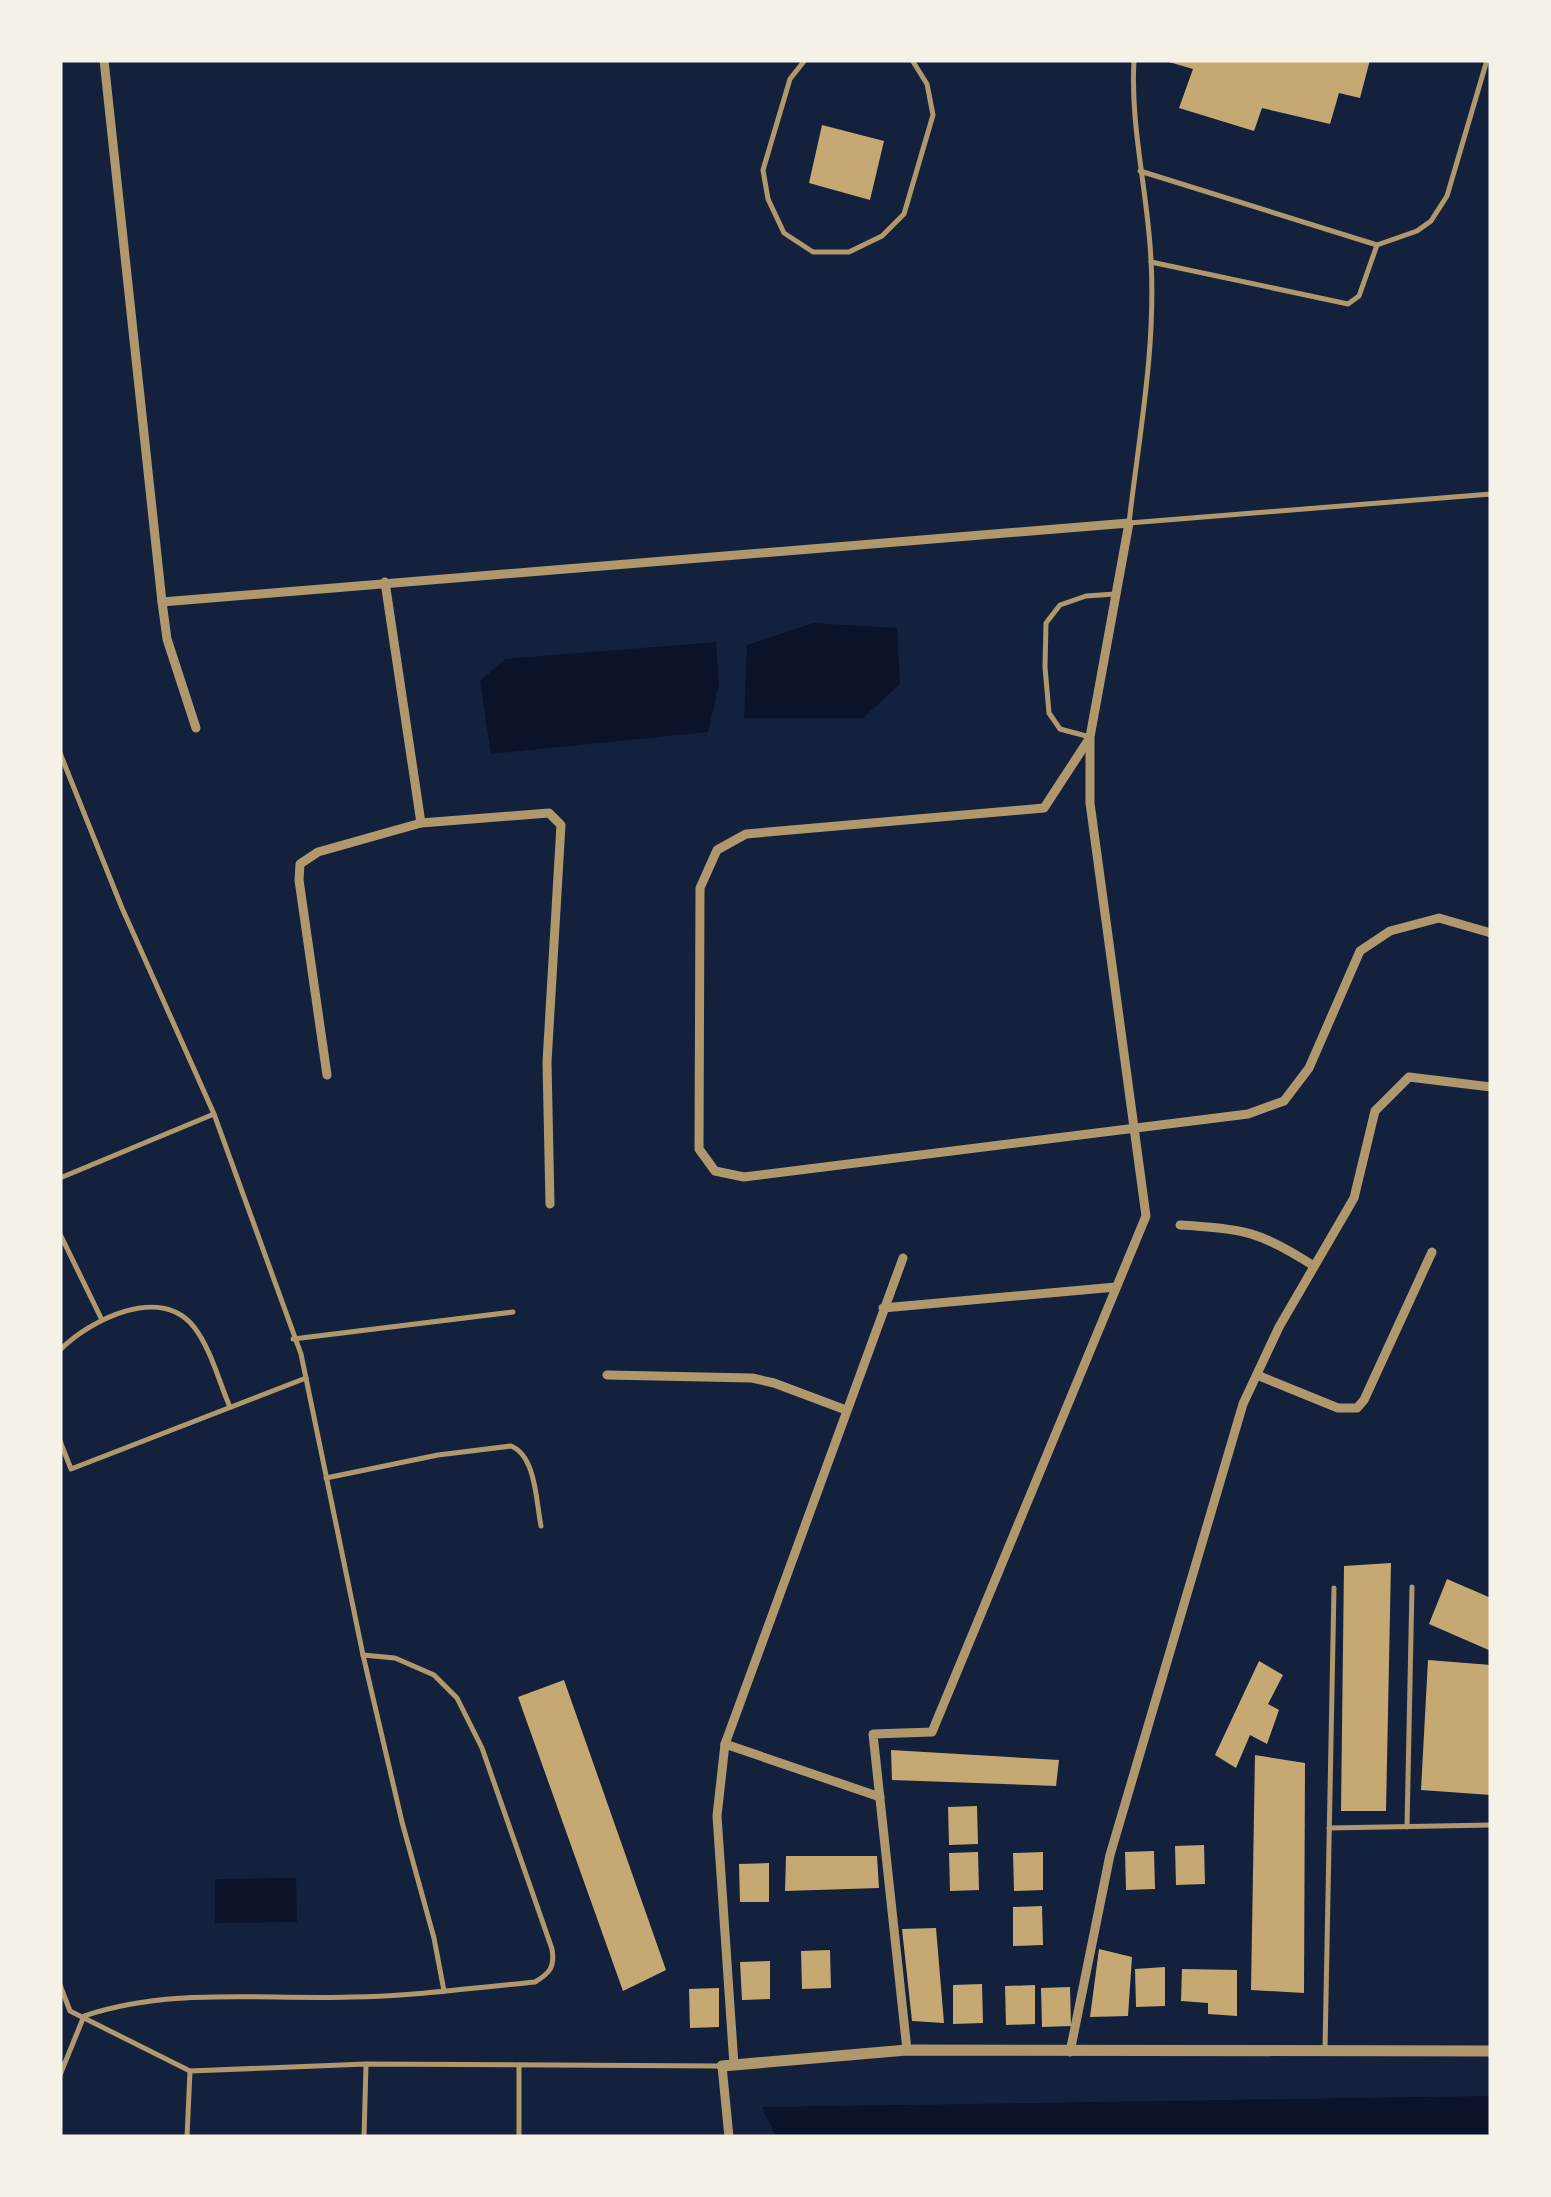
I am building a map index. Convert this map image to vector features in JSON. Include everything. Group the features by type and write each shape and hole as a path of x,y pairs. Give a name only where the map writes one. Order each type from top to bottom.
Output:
{"street":[{"path":"104,60 167,639 196,728"},
{"path":"162,602 1129,522 1090,737 1090,803 1146,1216 932,1732 873,1734 907,2050"},
{"path":"385,582 421,823"},
{"path":"1090,737 1044,808 746,834 716,850 700,888 699,1149 715,1171 744,1177 1248,1114 1284,1101 1309,1068 1360,951 1390,931 1438,918 1491,933"},
{"path":"327,1075 299,880 300,864 318,852 421,823 549,813 560,825 546,1062 550,1204"},
{"path":"1070,2052 1110,1856 1243,1404 1278,1327 1354,1198 1375,1111 1409,1076 1491,1087"},
{"path":"1180,1225 1254,1233 1270,1238 1314,1266"},
{"path":"1257,1375 1338,1408 1357,1408 1432,1252"},
{"path":"729,2137 717,1816 726,1744 903,1258"},
{"path":"883,1308 1116,1287"},
{"path":"607,1375 752,1378 774,1382 846,1410"},
{"path":"726,1744 880,1797"},
{"path":"728,2066 907,2050 1491,2051"}],"lane":[{"path":"805,60 790,79 762,170 768,199 784,233 813,252 850,252 882,236 904,214 933,116 926,84 912,60"},
{"path":"1134,60 1140,171 1152,262 1145,408 1129,522 1491,494"},
{"path":"1140,171 1377,245 1418,231 1431,221 1447,196 1488,60"},
{"path":"1152,262 1348,304 1359,296 1377,245"},
{"path":"1090,737 1060,729 1049,714 1046,623 1060,605 1086,596 1118,594"},
{"path":"60,753 122,908 214,1114 294,1338 306,1378 363,1655 444,1990"},
{"path":"60,1178 214,1114"},
{"path":"60,1234 101,1318"},
{"path":"60,1350 101,1318 138,1309 173,1312 186,1318 201,1338 230,1407"},
{"path":"294,1338 513,1312"},
{"path":"60,1441 71,1469 306,1378"},
{"path":"326,1478 438,1455 511,1446 521,1450 529,1465 541,1526"},
{"path":"1407,1826 1412,1587"},
{"path":"1324,2049 1334,1588"},
{"path":"84,2016 140,2002 234,1995 348,1998 535,1982 548,1974 554,1962 552,1948 482,1748 457,1698 434,1674 394,1658 363,1655"},
{"path":"1329,1828 1491,1825"},
{"path":"60,1985 70,2011"},
{"path":"60,2011 84,2016 190,2071 366,2064 728,2066"},
{"path":"60,2076 84,2016"},
{"path":"364,2137 366,2064"},
{"path":"519,2066 520,2137"},
{"path":"187,2137 190,2071"}],"water":[{"path":"813,623 897,628 900,684 863,718 744,718 747,645"},
{"path":"716,642 719,684 708,732 491,754 480,681 505,659"},
{"path":"296,1878 297,1922 215,1923 215,1879"},
{"path":"1491,2096 1491,2137 776,2137 762,2107"}],"building":[{"path":"1162,60 1370,60 1360,98 1339,93 1330,124 1262,108 1254,131 1179,108 1193,69"},
{"path":"822,125 884,141 870,200 809,183"},
{"path":"1391,1563 1386,1811 1341,1811 1344,1566"},
{"path":"1447,1579 1491,1598 1491,1651 1429,1624"},
{"path":"1428,1660 1491,1665 1491,1795 1421,1790"},
{"path":"1259,1661 1283,1675 1268,1704 1279,1710 1267,1744 1250,1735 1236,1768 1215,1755"},
{"path":"564,1680 666,1970 623,1991 518,1697"},
{"path":"891,1750 1059,1760 1056,1786 892,1780"},
{"path":"1255,1755 1305,1763 1304,1993 1251,1990"},
{"path":"977,1806 978,1844 949,1845 948,1807"},
{"path":"1204,1845 1205,1884 1176,1885 1175,1846"},
{"path":"1154,1851 1155,1889 1126,1890 1125,1852"},
{"path":"978,1852 979,1890 950,1891 949,1853"},
{"path":"1043,1852 1043,1890 1014,1891 1013,1853"},
{"path":"786,1856 877,1856 879,1888 785,1891"},
{"path":"769,1863 769,1902 740,1902 739,1864"},
{"path":"1042,1906 1043,1945 1013,1946 1013,1907"},
{"path":"936,1928 944,2023 912,2021 902,1929"},
{"path":"1099,1949 1132,1957 1128,2016 1090,2017"},
{"path":"830,1950 831,1988 802,1989 801,1951"},
{"path":"770,1961 770,1999 742,2000 740,1962"},
{"path":"1165,1967 1165,2006 1136,2007 1135,1969"},
{"path":"1182,1969 1237,1970 1237,2016 1208,2014 1208,2003 1181,2001"},
{"path":"982,1984 983,2023 953,2024 953,1985"},
{"path":"1035,1985 1035,2024 1006,2025 1005,1986"},
{"path":"1070,1987 1071,2026 1042,2027 1041,1988"},
{"path":"719,1988 719,2027 690,2028 689,1989"}]}
